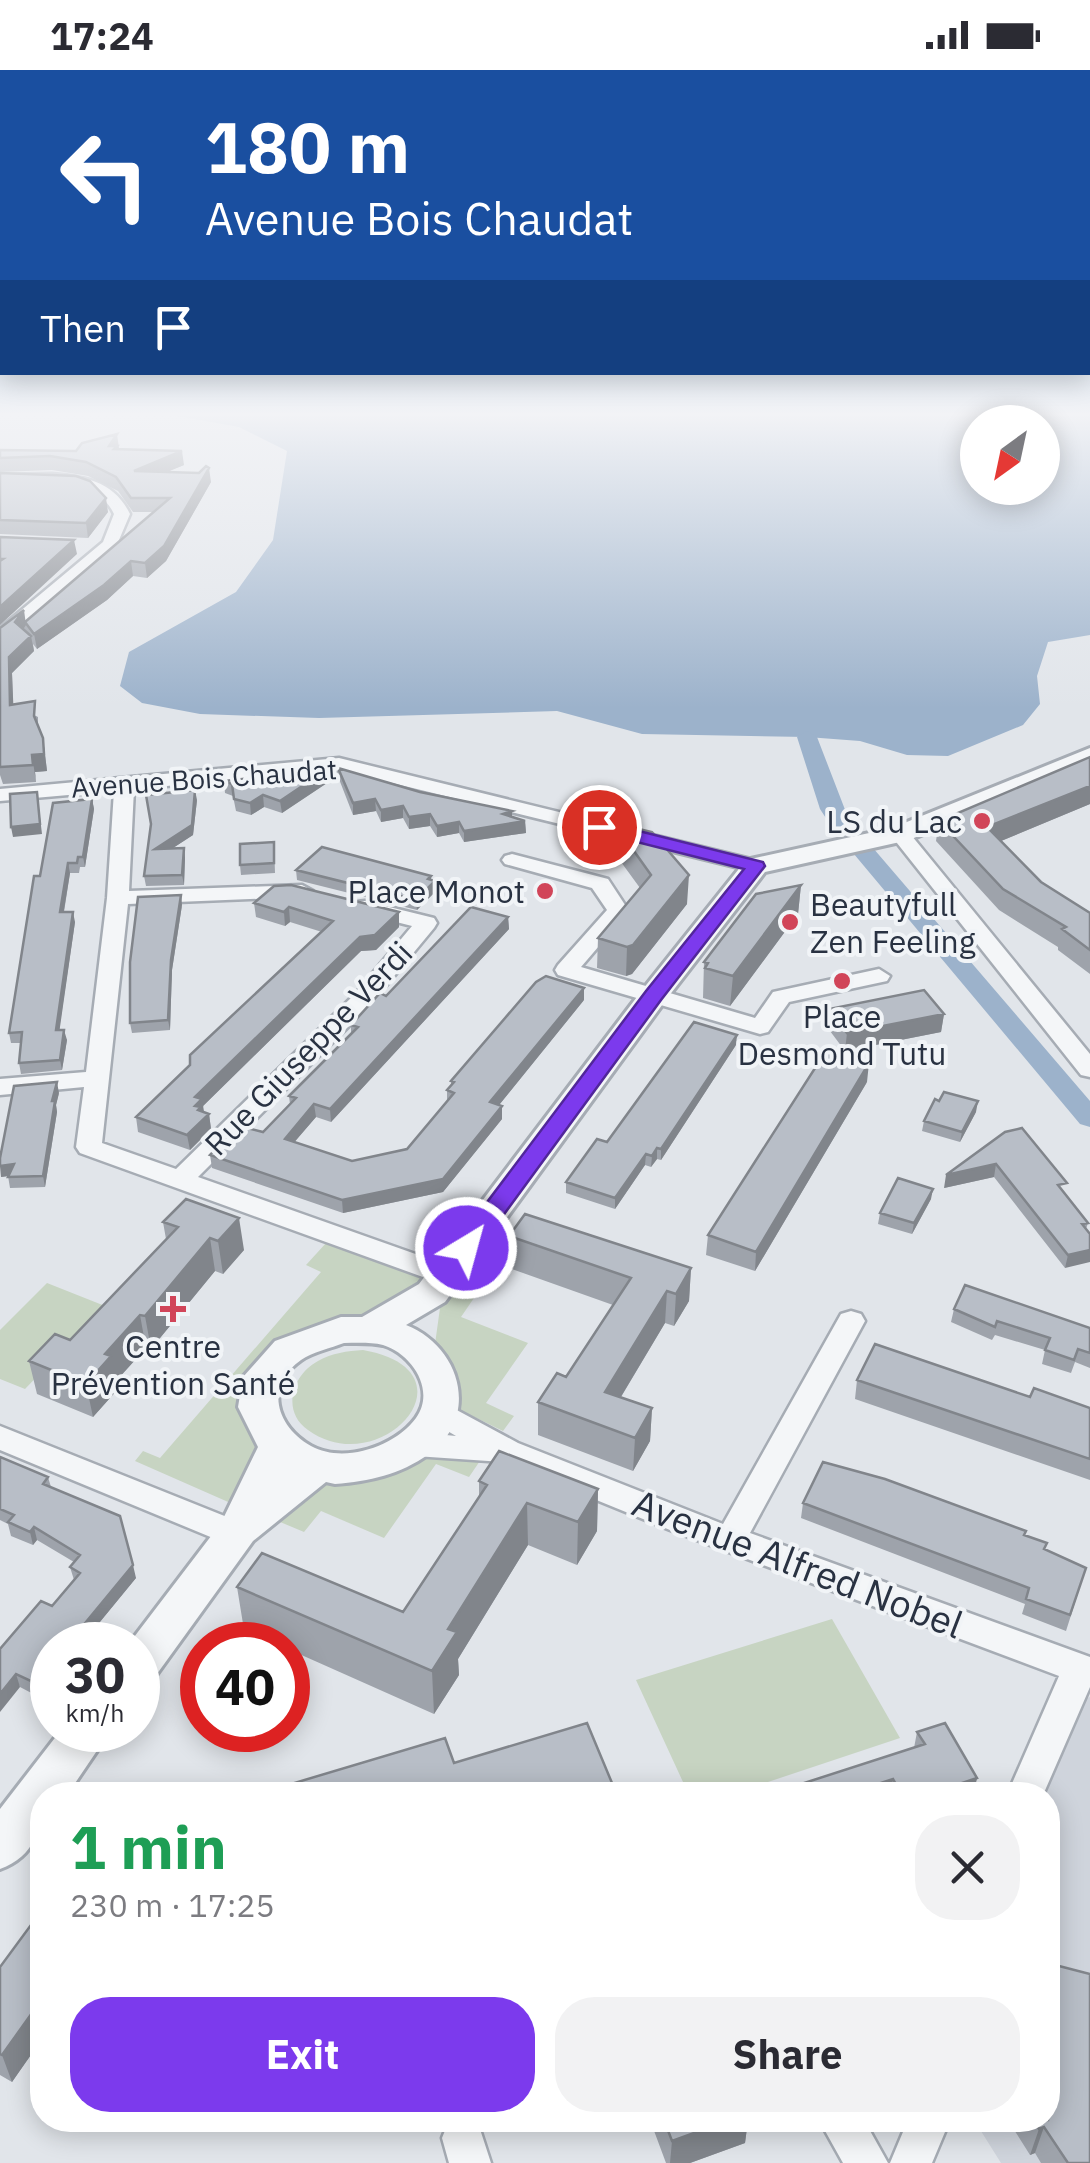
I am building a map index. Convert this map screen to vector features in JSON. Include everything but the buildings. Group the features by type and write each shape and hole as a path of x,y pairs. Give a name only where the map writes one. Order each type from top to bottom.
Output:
{"street":[{"path":"0,637 106,547 122,513"},
{"path":"70,546 106,547"},
{"path":"369,1330 438,1284 654,995 756,866 900,834 1090,754"},
{"name":"Avenue Bois Chaudat","path":"0,796 339,764 756,866"},
{"path":"124,782 118,898 89,1147 438,1284"},
{"path":"900,834 1090,1070"},
{"path":"512,860 600,884 618,911 566,970 760,1027 782,998 799,990 879,976"},
{"name":"Rue Giuseppe Verdi","path":"118,898 293,888 426,923 363,999 180,1180"},
{"path":"0,1087 95,1078"},
{"path":"422,1350 438,1284"},
{"path":"731,1539 851,1321"},
{"path":"369,1330 398,1336 422,1350 437,1368 444,1390 440,1412 415,1444 370,1465 318,1466 278,1447 262,1429 256,1408 258,1386 270,1366 289,1348 313,1336 369,1330"},
{"name":"Avenue Alfred Nobel","path":"440,1412 507,1451 1084,1671"},
{"path":"0,1437 236,1534"},
{"name":"Avenue Alfred Nobel","path":"415,1444 507,1451"},
{"path":"160,1636 236,1534 278,1447"},
{"path":"236,1534 318,1466"},
{"path":"1031,1782 1084,1671"},
{"path":"49,1782 71,1752"},
{"path":"0,1847 30,1807"},
{"path":"848,2132 867,2163"},
{"path":"911,2163 925,2132"}],"shaded area":[{"path":"1090,1697 1090,2163 1001,2163 982,2132 1060,2132 1060,1782 1040,1782 1066,1704"}],"green space":[{"path":"327,1242 429,1280 371,1320 315,1325 286,1339 266,1446 235,1505 135,1461 143,1451 160,1458 321,1272 306,1265"},
{"path":"47,1283 105,1306 25,1389 0,1379 0,1330"},
{"path":"455,1290 474,1298 461,1317 528,1343 486,1403 514,1416 503,1431 456,1408 456,1373 435,1344 440,1308"},
{"path":"363,1350 398,1362 414,1379 417,1399 407,1418 389,1434 364,1443 336,1443 308,1430 292,1404 302,1375 329,1356"},
{"path":"484,1455 469,1477 436,1464 384,1538 321,1511 304,1532 273,1519 331,1476 417,1458"},
{"path":"832,1619 900,1738 768,1782 683,1782 636,1680"}],"water":[{"path":"277,513 1090,513 1090,635 1048,642 1037,676 1040,704 1023,725 948,756 907,755 860,741 807,737 642,734 557,711 319,718 200,714 142,703 120,686 129,652 236,592 273,540"}],"waterway":[{"path":"807,737 831,809 841,824 1090,1118"}],"place":[{"name":"LS du Lac","path":"982,821"},
{"name":"Place Monot","path":"545,891"},
{"name":"Beautyfull Zen Feeling","path":"790,922"},
{"name":"Place Desmond Tutu","path":"842,981"},
{"name":"Centre Prévention Santé","path":"173,1309"}],"route":[{"path":"466,1248 654,995 756,866 599,827"}]}
